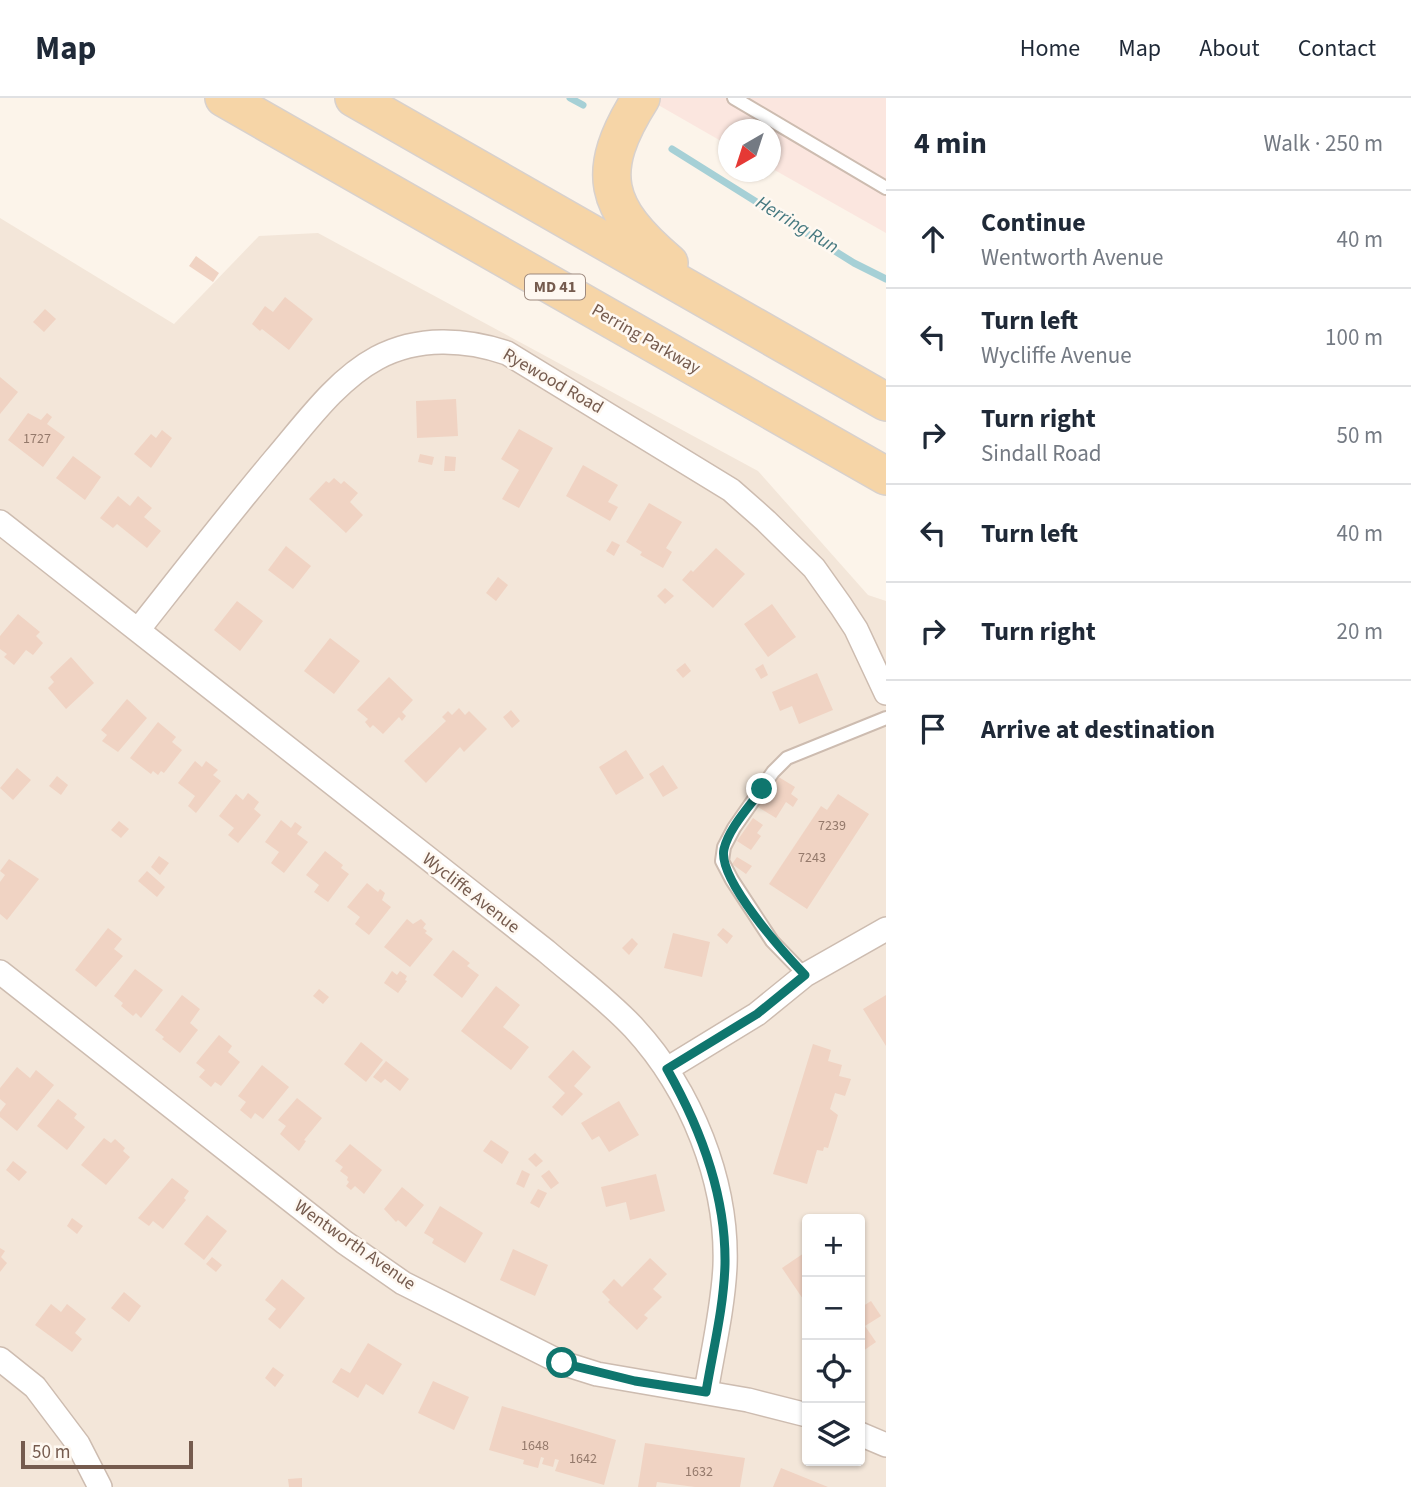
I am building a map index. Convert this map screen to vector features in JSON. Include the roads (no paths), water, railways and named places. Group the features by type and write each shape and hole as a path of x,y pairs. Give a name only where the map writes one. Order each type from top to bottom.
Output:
{"main road":[{"name":"Perring Parkway","path":"224,98 886,476"},
{"path":"354,98 886,402"},
{"path":"641,98 618,139 612,165 612,191 624,219 648,245 729,313"}],"street":[{"name":"Ryewood Road","path":"138,631 219,527 312,415 349,378 378,357 414,345 449,341 480,344 507,353 731,490 814,568 856,629 886,693"},
{"name":"Wycliffe Avenue","path":"0,522 585,984 632,1026 667,1069 704,1146 721,1209 725,1265 706,1392"},
{"path":"667,1069 757,1014 805,975 886,929"},
{"name":"Wentworth Avenue","path":"0,972 344,1242 403,1283 562,1363 635,1381 706,1392 802,1414"},
{"path":"0,1360 35,1387 78,1444 100,1487"},
{"path":"865,1436 886,1445"}],"lane":[{"path":"736,98 886,188"},
{"path":"805,975 772,941 732,880 722,861 724,847 773,772 787,758 886,718"}],"waterway":[{"name":"Herring Run","path":"570,98 583,105"},
{"name":"Herring Run","path":"672,149 854,263 886,279"}]}
